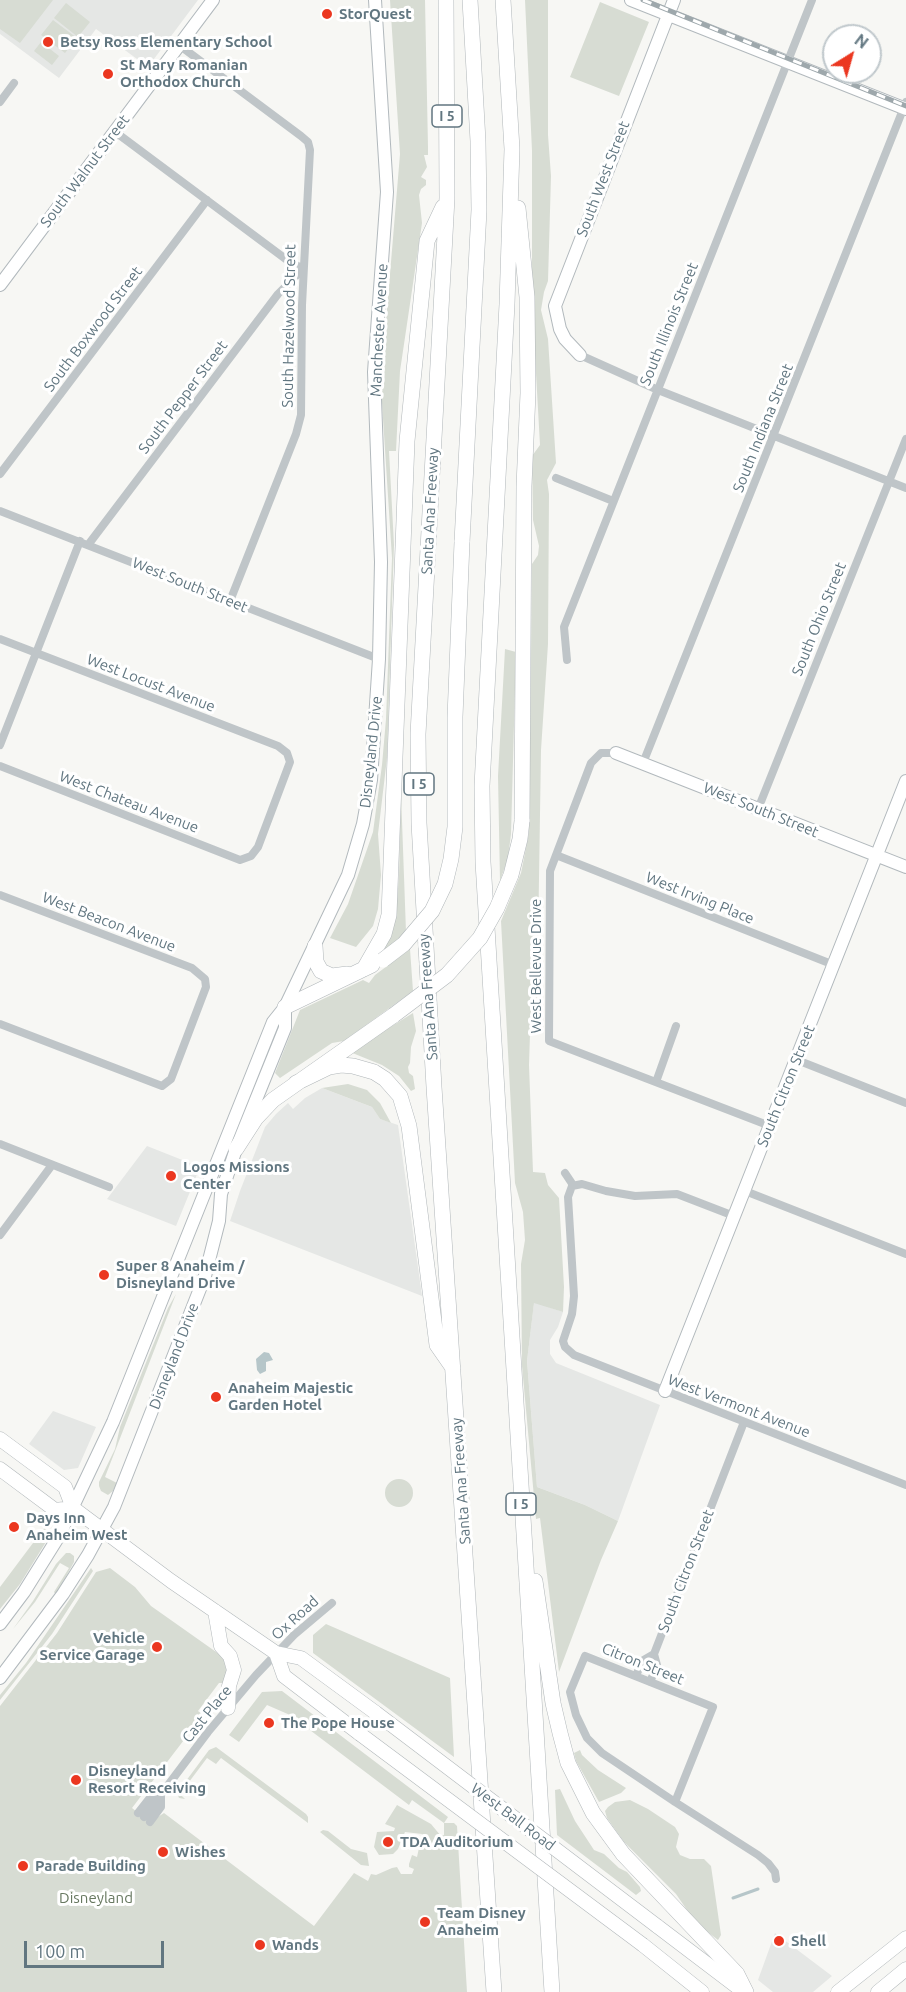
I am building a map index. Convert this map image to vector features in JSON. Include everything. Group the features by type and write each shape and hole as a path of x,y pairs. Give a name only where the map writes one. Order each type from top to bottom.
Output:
{"highway":[{"name":"Santa Ana Freeway","path":"446,0 447,198 418,734 422,904 494,1992"},
{"path":"285,1007 383,960 404,944 432,911 445,884 451,859 455,827 455,717 462,543 479,210 478,131 470,0"},
{"name":"I 5","path":"503,0 512,149 507,304 482,786 483,874 552,1992"},
{"path":"236,1149 256,1118 273,1100 447,975 480,938 497,908 511,875 522,821 524,486 528,393 527,297 512,149"},
{"path":"315,946 316,962 321,971 332,976 359,971 384,934 389,915 407,441 427,241 447,198"},
{"path":"296,1083 329,1067 353,1066 374,1072 385,1079 400,1096 409,1126 437,1345 454,1370"},
{"path":"520,1480 553,1703 568,1763 594,1813 623,1854 737,1974 745,1992"},
{"path":"485,1992 492,1962"}],"main road":[{"name":"West Ball Road","path":"0,1439 65,1487 73,1508 171,1581 276,1653 301,1658 745,1992"},
{"name":"West Ball Road","path":"0,1469 55,1510 73,1508"},
{"path":"215,1611 221,1646 230,1656 234,1670 229,1686 228,1708"},
{"name":"West Ball Road","path":"276,1653 284,1676 643,1945 702,1992"},
{"path":"838,1992 906,1938"},
{"path":"878,1992 906,1968"}],"street":[{"name":"South Walnut Street","path":"0,285 213,0"},
{"name":"Manchester Avenue","path":"375,0 387,192 374,372 381,562 379,659"},
{"path":"631,0 905,106"},
{"name":"South West Street","path":"580,355 565,339 560,329 555,306 674,0"},
{"name":"South Illinois Street","path":"567,660 564,627 812,0"},
{"name":"South Hazelwood Street","path":"179,45 301,136 309,146 299,425 230,601"},
{"path":"0,102 14,83"},
{"name":"South Indiana Street","path":"643,764 905,106"},
{"path":"114,131 287,260 303,269"},
{"name":"South Boxwood Street","path":"0,474 207,200"},
{"name":"South Pepper Street","path":"0,745 36,653 84,543 275,298 303,269"},
{"path":"580,355 658,390 906,488"},
{"name":"South Ohio Street","path":"758,809 906,439"},
{"path":"556,478 613,501"},
{"name":"West South Street","path":"0,512 379,659"},
{"name":"West Locust Avenue","path":"0,639 278,746 288,756 290,762 258,847 249,858"},
{"name":"Disneyland Drive","path":"0,1624 37,1572 73,1508 138,1362 273,1022 285,1007 348,875 363,824 371,780 379,659"},
{"name":"West Bellevue Drive","path":"616,753 601,753 591,763 550,871 549,1041 770,1126"},
{"name":"West South Street","path":"616,753 906,867"},
{"name":"West Chateau Avenue","path":"0,766 235,858 249,858"},
{"name":"South Citron Street","path":"665,1391 906,781"},
{"name":"West Irving Place","path":"556,855 834,965"},
{"name":"West Beacon Avenue","path":"0,895 192,968 205,979 205,992 171,1079 162,1086 0,1024"},
{"name":"Disneyland Drive","path":"0,1678 58,1602 88,1555 114,1507 202,1286 219,1221 220,1194 285,1028 285,1007"},
{"path":"656,1082 676,1026"},
{"path":"797,1060 906,1103"},
{"path":"0,1144 109,1187"},
{"path":"0,1236 52,1165"},
{"path":"566,1173 573,1185 582,1184 635,1196 677,1194 734,1216"},
{"name":"West Vermont Avenue","path":"573,1185 569,1189 568,1197 574,1296 572,1314 563,1341 565,1347 574,1355 906,1485"},
{"path":"745,1191 906,1254"},
{"name":"South Citron Street","path":"636,1676 642,1661 654,1653 744,1422"},
{"name":"Ox Road","path":"276,1653 332,1603"},
{"name":"Cast Place","path":"162,1793 161,1808 144,1817 149,1799 162,1793 228,1708 276,1653"},
{"name":"South Citron Street","path":"650,1682 657,1665 654,1653"},
{"name":"Citron Street","path":"675,1802 713,1707 585,1656 570,1692 576,1715 587,1738 602,1753 675,1802 768,1863 775,1872 776,1878"}],"shaded area":[{"name":"Betsy Ross Elementary School","path":"0,0 198,0 148,67 96,29 59,78 0,34"},
{"path":"322,1088 372,1107 380,1119 398,1125 422,1296 230,1221 265,1127 288,1103 293,1109 305,1098"},
{"path":"147,1146 200,1167 176,1226 107,1199"},
{"path":"534,1302 563,1312 550,1340 550,1354 556,1363 660,1405 618,1521 585,1505 537,1487 527,1361"},
{"path":"264,1352 269,1353 273,1360 266,1362 266,1371 260,1374 257,1370 256,1359"},
{"path":"53,1411 96,1427 78,1468 64,1470 29,1444"},
{"path":"775,1933 832,1976 813,1992 773,1992 758,1980"}],"green space":[{"path":"0,0 53,0 20,43 0,29"},
{"path":"390,0 425,0 428,155 424,155 427,167 421,177 426,180 426,185 421,189 419,195 422,223 400,371 396,451 389,451 394,545 387,758 378,834 381,875 378,909 373,926 356,947 330,938 348,904 373,832 386,719 392,558 380,372 400,154"},
{"path":"525,0 548,0 548,135 551,176 548,281 541,310 548,339 556,463 547,480 549,494 548,644 541,750 537,1007 530,1034 529,1065 533,1172 545,1173 548,1185 559,1198 564,1287 563,1312 534,1303 527,1361 537,1487 585,1505 618,1521 559,1672 540,1518 536,1519 522,1366 521,1264 525,1240 523,1212 515,1183 501,921 521,873 529,833 532,564 538,555 539,546 533,520 532,456 540,445 532,302 532,151"},
{"path":"600,2 649,22 619,96 570,77"},
{"path":"66,3 90,22 78,37 54,18"},
{"path":"53,20 77,38 65,53 41,35"},
{"path":"41,42 59,56 52,65 34,51"},
{"path":"505,649 516,652 511,834 508,858 500,881 498,776"},
{"path":"401,793 406,932 381,955 379,952 396,913"},
{"path":"410,949 413,991 344,1041 332,1043 280,1078 275,1073 300,1010 363,980 369,983 375,975"},
{"path":"413,1013 416,1031 408,1067 409,1073 413,1076 415,1089 411,1091 399,1076 382,1065 350,1052"},
{"path":"348,1084 367,1090 380,1103 391,1123 380,1119 372,1107 322,1088"},
{"path":"176,1294 105,1477 117,1483 108,1495 101,1491 99,1482 115,1449 120,1427 168,1308"},
{"path":"399,1479 409,1483 413,1493 409,1503 399,1507 389,1503 385,1493 389,1483"},
{"path":"45,1527 49,1537 20,1584 0,1609 0,1587"},
{"path":"66,1553 74,1556 74,1562 56,1595 54,1592 69,1568 60,1563 35,1602 13,1629 56,1564"},
{"path":"91,1568 93,1571 52,1634 0,1700 0,1695 26,1663"},
{"name":"Disneyland","path":"110,1568 135,1587 151,1606 219,1654 225,1661 227,1676 224,1683 219,1683 198,1711 203,1715 132,1808 150,1822 164,1813 314,1926 354,1873 368,1881 371,1874 376,1875 397,1867 401,1874 412,1874 414,1869 409,1867 409,1864 412,1855 417,1857 422,1834 405,1832 398,1849 393,1854 379,1855 374,1847 377,1832 394,1831 395,1828 385,1824 397,1805 431,1824 441,1836 444,1835 444,1823 454,1823 457,1826 467,1992 0,1992 0,1706 57,1633 96,1572"},
{"path":"326,1624 450,1678 454,1757 313,1653 313,1635"},
{"path":"282,1691 448,1817 444,1823 412,1800 409,1805 290,1715 267,1705 239,1742 229,1735 262,1692"},
{"path":"216,1747 306,1814 308,1823 221,1758 216,1764 207,1758 180,1794 185,1799 179,1798 177,1793 209,1750"},
{"path":"580,1750 582,1755 598,1770 626,1788 621,1793 599,1802 576,1761 574,1753"},
{"path":"560,1789 575,1821 594,1850 604,1854 627,1872 640,1887 641,1891 636,1895 557,1835 555,1790"},
{"path":"630,1800 675,1827 679,1834 676,1847 680,1855 690,1859 704,1859 711,1866 721,1935 718,1940 696,1923 676,1894 624,1842 607,1818 605,1811 608,1807 615,1802"},
{"path":"328,1831 351,1849 367,1853 369,1866 361,1865 320,1832"}],"waterway":[{"path":"733,1898 758,1889"}],"railway":[{"path":"643,0 906,106"}],"place":[{"name":"StorQuest","path":"327,14"},
{"name":"Betsy Ross Elementary School","path":"48,42"},
{"name":"St Mary Romanian Orthodox Church","path":"108,74"},
{"name":"Logos Missions Center","path":"171,1176"},
{"name":"Super 8 Anaheim / Disneyland Drive","path":"104,1275"},
{"name":"Anaheim Majestic Garden Hotel","path":"216,1397"},
{"name":"Days Inn Anaheim West","path":"14,1527"},
{"name":"Vehicle Service Garage","path":"157,1647"},
{"name":"The Pope House","path":"269,1723"},
{"name":"Disneyland Resort Receiving","path":"76,1780"},
{"name":"TDA Auditorium","path":"388,1842"},
{"name":"Wishes","path":"163,1852"},
{"name":"Parade Building","path":"23,1866"},
{"name":"Team Disney Anaheim","path":"425,1922"},
{"name":"Shell","path":"779,1941"},
{"name":"Wands","path":"260,1945"}]}
